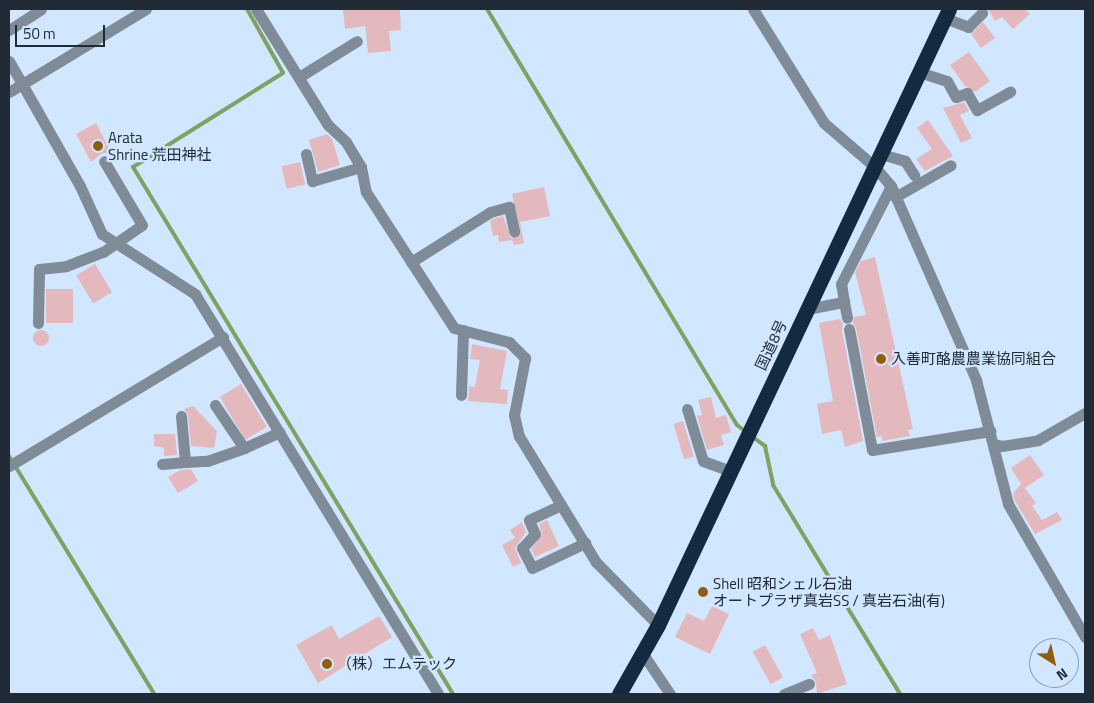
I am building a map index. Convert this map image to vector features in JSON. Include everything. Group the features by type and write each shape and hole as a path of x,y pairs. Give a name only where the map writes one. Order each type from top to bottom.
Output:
{"highway":[{"name":"国道8号","path":"619,694 658,625 947,13"}],"street":[{"path":"9,30 40,9"},
{"path":"9,92 146,9"},
{"path":"256,9 328,125 346,142 361,168 366,192 454,328 510,342 525,358 514,414 519,436 596,562 658,625"},
{"path":"753,9 824,123 878,160 976,380 1008,504 1085,636"},
{"path":"947,13 968,27 982,13"},
{"path":"299,78 357,42"},
{"path":"9,61 80,186 102,234 195,294 223,337 438,694"},
{"path":"919,72 947,81 956,98 967,93 977,110 1010,92"},
{"path":"306,154 312,181 361,168"},
{"path":"878,160 905,160 914,175"},
{"path":"38,323 39,270 66,266 115,244 142,225 104,161"},
{"path":"951,165 893,192 841,284 872,450 990,432"},
{"path":"411,262 490,212 509,207 514,231"},
{"path":"807,309 844,302"},
{"path":"461,395 462,330"},
{"path":"9,466 223,337"},
{"path":"215,405 244,448"},
{"path":"687,409 703,460 731,471"},
{"path":"994,444 1002,446 1038,440 1085,414"},
{"path":"181,416 185,462"},
{"path":"162,464 207,461 244,448 280,432"},
{"path":"561,505 529,520 535,534 522,548 532,568 585,543"},
{"path":"643,654 670,694"},
{"path":"784,694 809,684"}],"building":[{"path":"343,9 400,9 401,30 389,31 391,51 368,53 365,26 345,29"},
{"path":"988,9 1025,9 1030,14 1013,29 1002,17 995,21"},
{"path":"983,22 995,38 981,48 971,34"},
{"path":"969,52 990,81 975,92 965,86 950,65"},
{"path":"964,102 969,111 960,115 972,138 961,143 943,108"},
{"path":"928,120 953,156 925,171 916,159 932,149 917,128"},
{"path":"96,123 111,152 101,154 91,162 76,134"},
{"path":"327,134 332,139 340,165 318,172 309,140"},
{"path":"300,162 305,184 287,189 281,166"},
{"path":"544,187 550,216 520,222 524,243 514,245 512,240 499,242 498,235 493,236 490,221 493,219 503,216 511,238 521,233 512,194"},
{"name":"入善町酪農農業協同組合","path":"875,257 913,429 908,430 910,436 882,441 882,436 877,437 856,328 853,323 854,317 866,315 855,272 861,261"},
{"path":"95,264 112,292 93,304 76,275"},
{"path":"46,289 73,289 73,323 46,323"},
{"path":"840,319 843,324 842,330 863,441 845,447 841,430 822,434 817,404 833,401 819,323"},
{"path":"38,330 44,330 49,335 47,344 38,346 33,341 33,335"},
{"path":"472,344 507,351 500,389 508,390 507,404 468,401 469,386 475,387 480,360 470,359"},
{"path":"241,384 267,427 245,440 220,397"},
{"path":"711,397 716,418 726,415 731,432 721,435 724,445 707,450 697,416 702,415 698,400"},
{"path":"193,406 217,431 214,448 191,446 188,415 184,409"},
{"path":"683,421 694,456 684,459 673,424"},
{"path":"154,434 175,434 177,455 164,456 164,448 154,446"},
{"path":"1030,455 1044,475 1025,488 1036,503 1032,506 1042,520 1057,512 1062,520 1035,534 1015,501 1013,493 1021,484 1011,468"},
{"path":"191,469 198,481 178,493 168,477 180,470"},
{"path":"547,520 559,546 535,557 531,549 542,535 539,524"},
{"path":"522,522 526,532 515,548 521,563 513,567 502,545 515,538 510,530"},
{"path":"712,606 729,614 710,654 675,637 687,613 704,621"},
{"name":"（株）エムテック","path":"379,616 392,637 318,683 296,645 332,625 339,639"},
{"path":"813,628 819,640 830,635 847,684 817,694 816,682 811,675 817,673 800,634"},
{"path":"765,645 783,677 771,684 753,652"}],"waterway":[{"path":"247,9 283,73 133,167 453,694"},
{"path":"487,9 737,425 745,431"},
{"path":"750,435 765,446 773,485 900,694"},
{"path":"9,456 154,694"}],"place":[{"name":"Arata Shrine 荒田神社","path":"98,146"},
{"name":"入善町酪農農業協同組合","path":"881,359"},
{"name":"Shell 昭和シェル石油 オートプラザ真岩SS / 真岩石油(有)","path":"703,592"},
{"name":"（株）エムテック","path":"327,664"}]}
